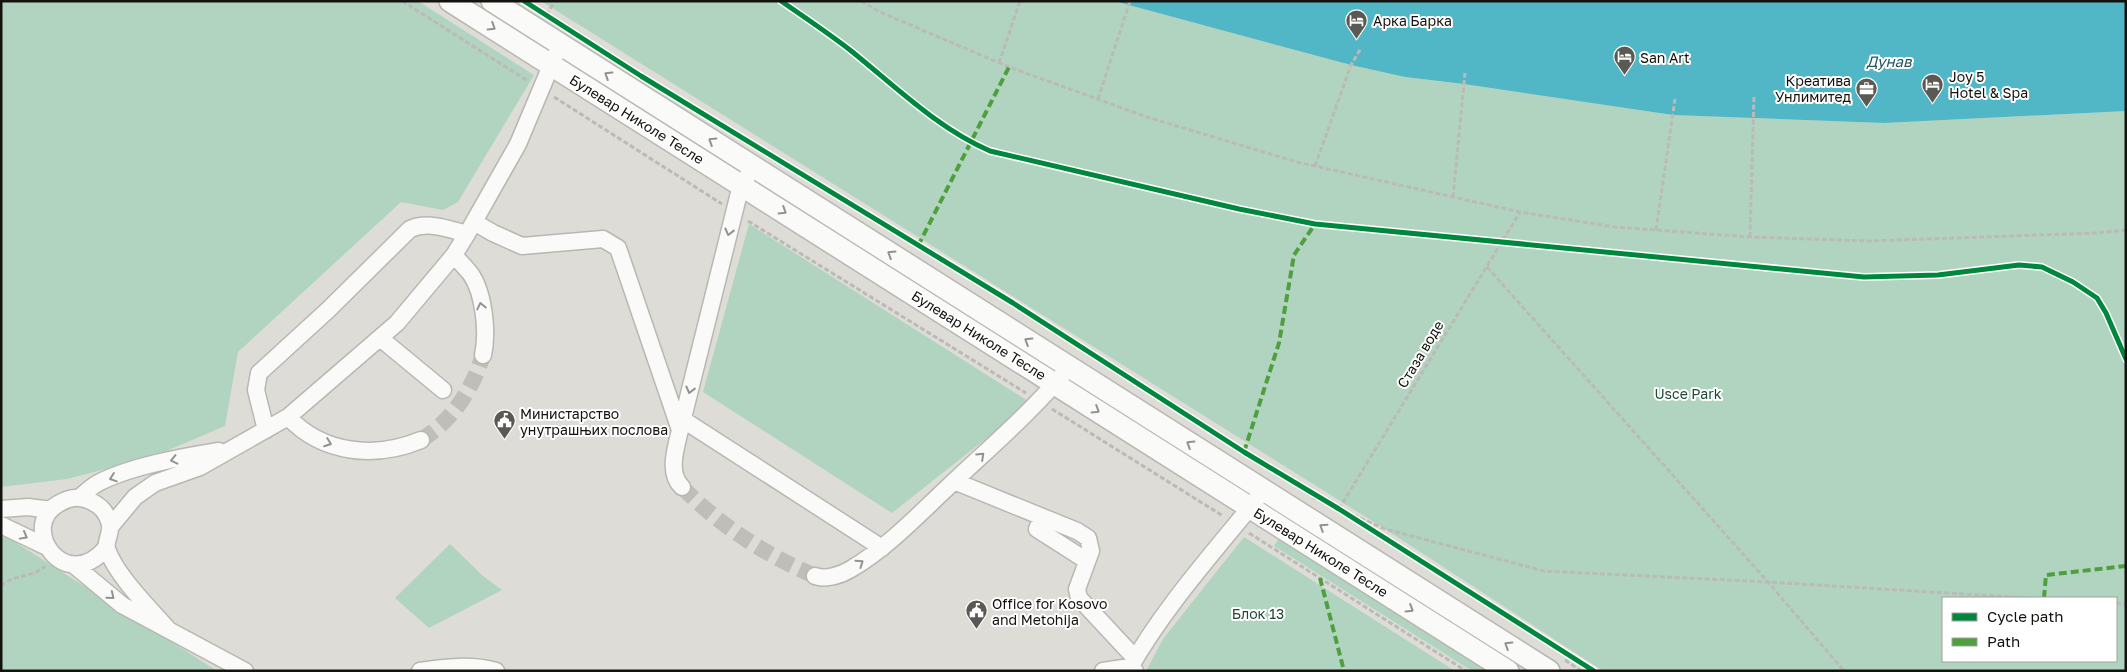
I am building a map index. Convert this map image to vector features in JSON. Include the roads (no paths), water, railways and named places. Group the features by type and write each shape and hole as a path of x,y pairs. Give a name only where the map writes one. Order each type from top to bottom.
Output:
{"main road":[{"name":"Булевар Николе Тесле","path":"450,1 1508,671"},
{"name":"Булевар Николе Тесле","path":"492,1 1549,671"}],"lane":[{"path":"1,525 50,552 64,563 74,565 87,564 98,558 106,548 111,526 135,497 155,483 200,467 288,417 397,323 454,255 518,144 560,45"},
{"path":"682,488 673,464 681,425 734,212 742,185 754,167"},
{"path":"266,430 256,390 257,379 266,367 328,310 410,229 419,225 471,228 492,233 522,246 604,239 618,248 681,425 882,548"},
{"path":"454,255 471,275 480,300 485,324 483,354"},
{"path":"380,338 443,390"},
{"path":"815,576 819,578 837,576 851,570 882,548 1040,402 1069,367"},
{"path":"288,417 307,434 344,449 380,451 403,447 421,440"},
{"path":"79,498 96,484 116,476 151,465 231,449"},
{"path":"954,481 1042,517 1037,529 1088,561 1077,588 1080,598 1132,666"},
{"path":"1132,666 1144,642 1195,574 1264,490"},
{"path":"50,552 43,536 44,524 51,510 66,500 79,498 92,501 102,510 111,526"},
{"path":"1,509 28,507 51,510"},
{"path":"106,548 118,570 166,628"},
{"path":"74,565 122,605 245,671"},
{"path":"1103,671 1132,666"},
{"path":"420,671 439,668 480,667 496,671"}],"water":[{"name":"Дунав","path":"1114,1 2126,1 2126,111 1884,123 1673,115 1405,77 1351,65"}],"tunnel":[{"path":"421,440 452,414 467,392 483,355"},
{"path":"682,487 712,514 744,538 779,559 815,576"}],"place":[{"name":"Арка Барка","path":"1357,39"},
{"name":"San Art","path":"1624,76"},
{"name":"Joy 5 Hotel & Spa","path":"1933,103"},
{"name":"Креатива Унлимитед","path":"1867,107"},
{"name":"Министарство унутрашњих послова","path":"504,440"},
{"name":"Office for Kosovo and Metohija","path":"976,630"}],"park label":[{"name":"Usce Park","path":"1688,393"},
{"name":"Блок 13","path":"1258,613"}]}
